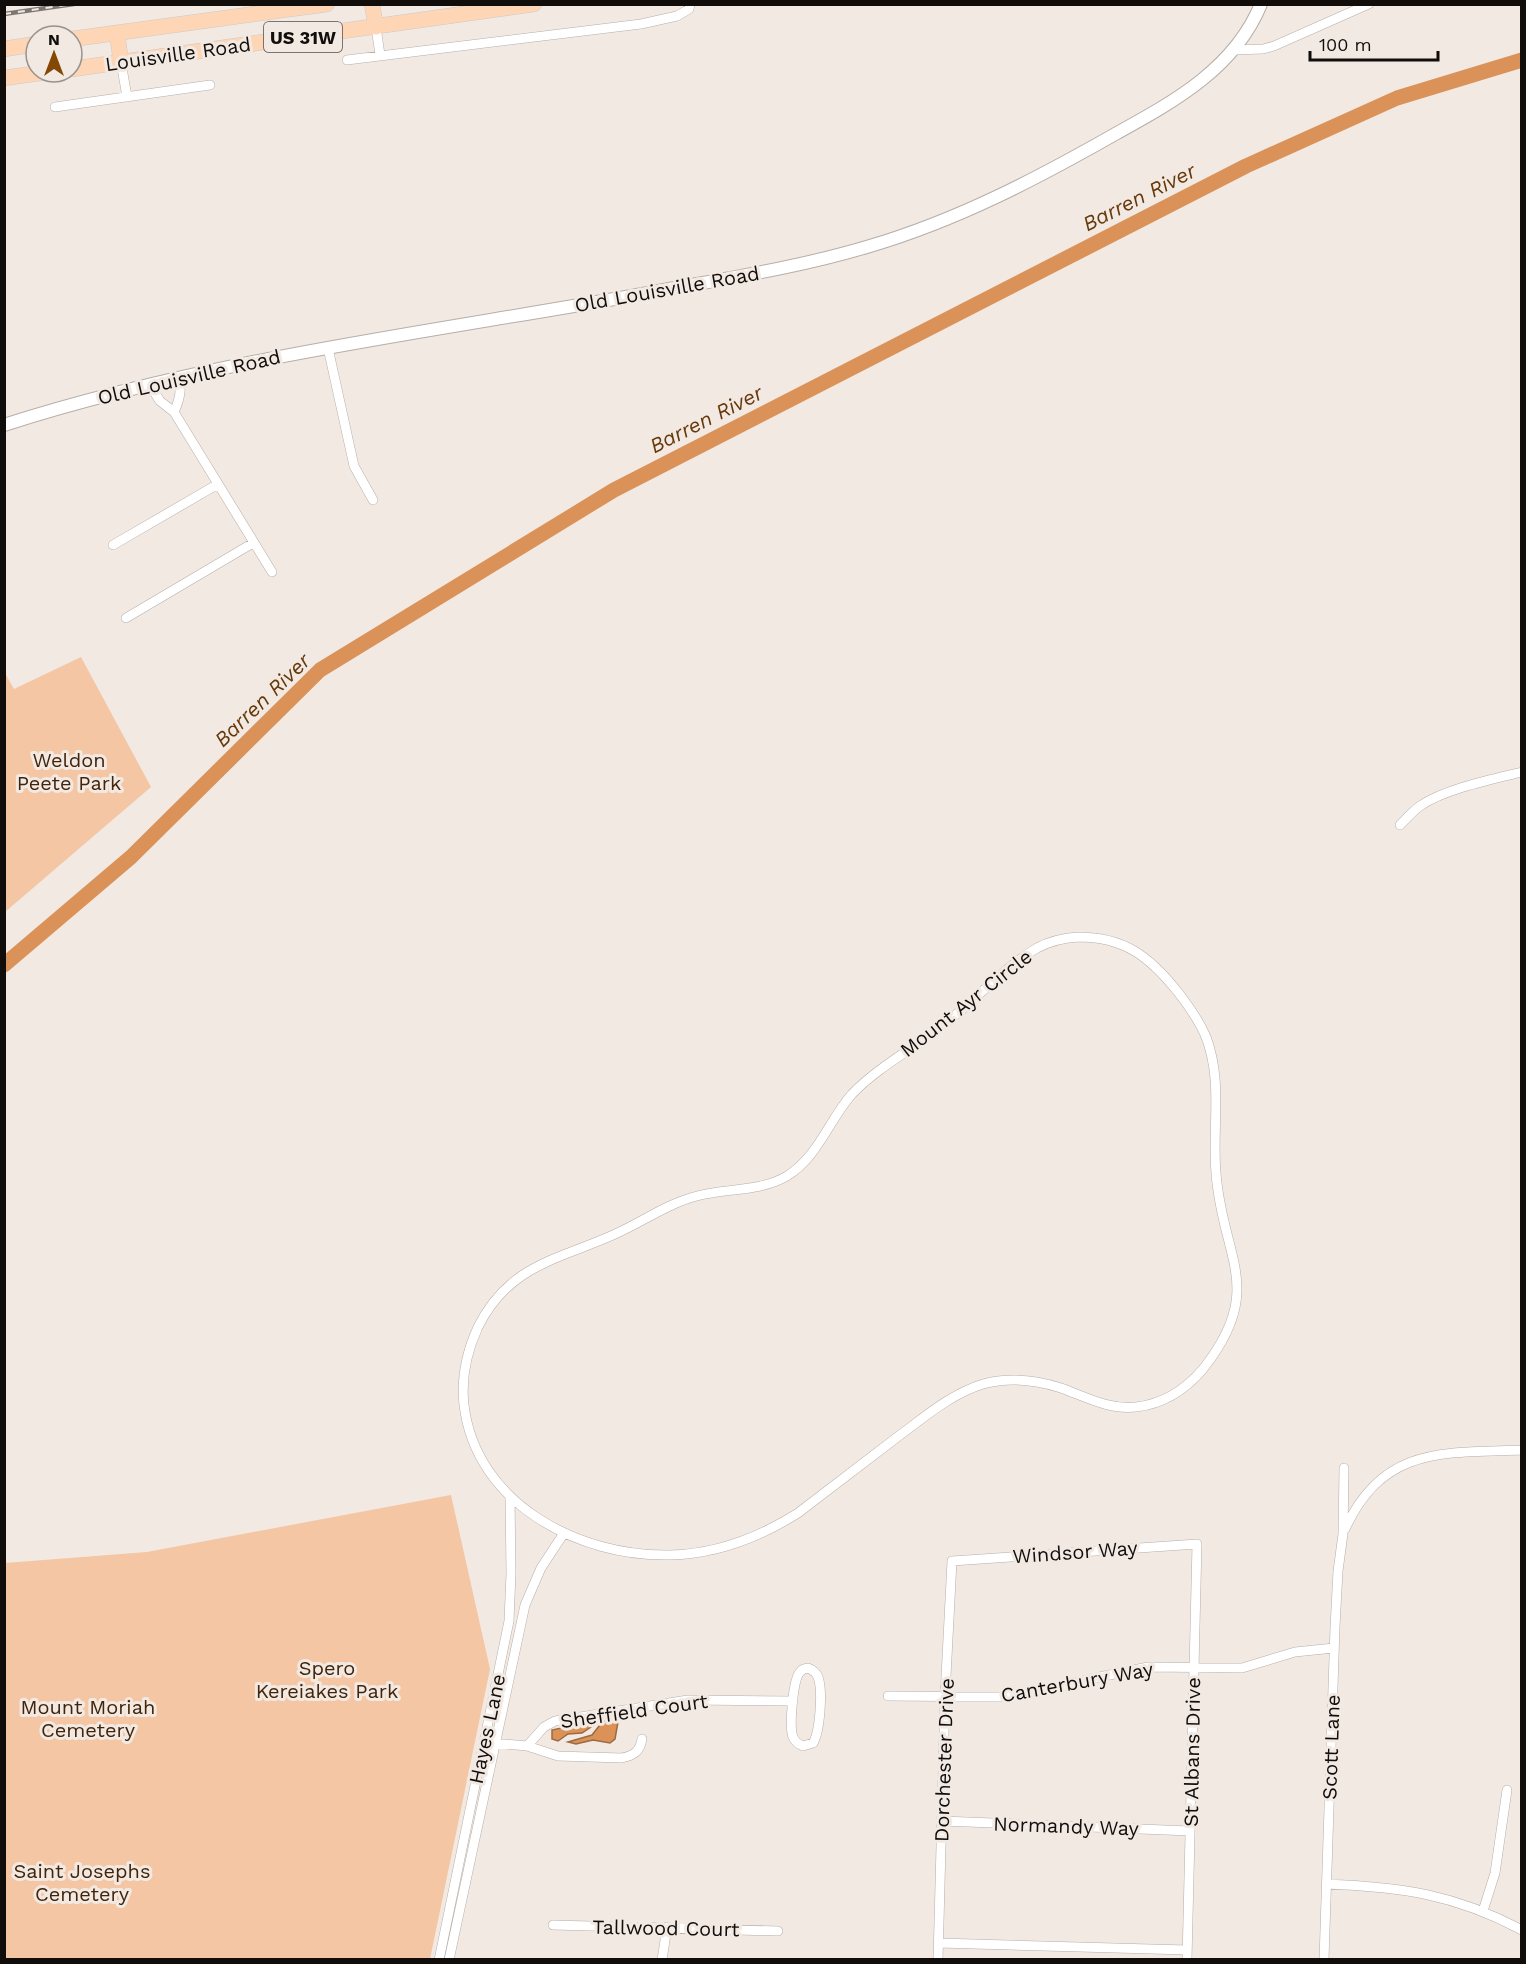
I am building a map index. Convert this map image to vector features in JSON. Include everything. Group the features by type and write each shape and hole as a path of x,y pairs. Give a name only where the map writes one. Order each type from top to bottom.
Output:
{"main road":[{"name":"Louisville Road","path":"84,37 327,4"},
{"path":"372,4 376,27"},
{"name":"Louisville Road","path":"84,67 534,4"},
{"path":"117,33 121,62"},
{"path":"4,49 24,46"},
{"path":"4,78 24,75"}],"street":[{"path":"347,60 641,24 677,16 690,9 690,4"},
{"name":"Old Louisville Road","path":"4,425 74,403 239,364 714,281 872,246 968,211 1061,165 1178,98 1208,75 1234,50 1249,30 1261,4"},
{"path":"1234,50 1268,48 1369,4"},
{"path":"376,27 380,55"},
{"path":"121,62 127,97"},
{"path":"55,107 210,85"},
{"path":"328,348 354,466 373,500"},
{"path":"174,412 181,391 180,377"},
{"path":"149,384 160,401 174,412 272,572"},
{"path":"113,545 218,484"},
{"path":"126,618 253,543"},
{"path":"1400,825 1420,805 1449,792 1521,772"},
{"name":"Mount Ayr Circle","path":"1064,938 1107,939 1135,951 1161,971 1195,1016 1204,1032 1213,1058 1217,1085 1216,1175 1237,1284 1236,1305 1231,1325 1209,1361 1189,1383 1164,1400 1134,1408 1104,1405 1053,1386 1031,1381 1001,1381 970,1389 940,1405 790,1518 753,1537 717,1549 681,1555 638,1553 603,1547 564,1533 531,1514 510,1496 486,1467 474,1444 465,1414 463,1389 470,1350 479,1326 491,1306 516,1279 541,1263 612,1236 680,1201 709,1193 756,1187 786,1176 800,1167 812,1154 837,1113 857,1089 946,1023 1038,947 1064,938"},
{"name":"Scott Lane","path":"1343,1534 1355,1510 1369,1493 1384,1477 1402,1465 1433,1455 1521,1450"},
{"name":"Scott Lane","path":"1324,1959 1334,1648 1337,1582 1343,1534 1344,1468"},
{"name":"Hayes Lane","path":"439,1959 510,1611 510,1496"},
{"name":"Hayes Lane","path":"449,1959 525,1605 541,1568 564,1533"},
{"name":"Windsor Way","path":"952,1561 1197,1544"},
{"name":"St Albans Drive","path":"1187,1954 1197,1544"},
{"name":"Dorchester Drive","path":"938,1959 945,1696 952,1561"},
{"name":"Canterbury Way","path":"888,1696 1003,1697 1038,1692 1090,1678 1148,1667 1242,1668 1295,1652 1334,1648"},
{"path":"806,1668 813,1670 820,1684 820,1702 817,1736 809,1746 800,1745 793,1736 793,1701 798,1674 806,1668"},
{"name":"Sheffield Court","path":"527,1746 544,1727 559,1720 688,1700 793,1701"},
{"path":"484,1742 527,1746 558,1756 621,1758 637,1752 642,1739"},
{"path":"1483,1911 1495,1873 1507,1790"},
{"name":"Normandy Way","path":"942,1821 1190,1830"},
{"path":"1326,1884 1424,1893 1483,1911 1521,1930"},
{"name":"Tallwood Court","path":"553,1925 778,1931"},
{"path":"663,1959 667,1927"},
{"path":"939,1943 1187,1954"}],"green space":[{"name":"Weldon Peete Park","path":"81,657 151,787 5,912 5,673 14,689"},
{"name":"Spero Kereiakes Park","path":"451,1495 490,1669 430,1959 5,1959 5,1563 147,1552"}],"shaded area":[{"path":"603,1721 618,1722 615,1739 610,1743 593,1740 576,1744 568,1742 592,1735"},
{"path":"593,1722 594,1725 582,1733 568,1734 558,1741 552,1739 552,1730"}],"waterway":[{"name":"Barren River","path":"4,965 131,857 320,670 614,490 1246,166 1397,98 1522,60"}],"railway":[{"path":"4,14 74,4"}],"park label":[{"name":"Mount Moriah Cemetery","path":"88,1718"},
{"name":"Saint Josephs Cemetery","path":"82,1882"}]}
